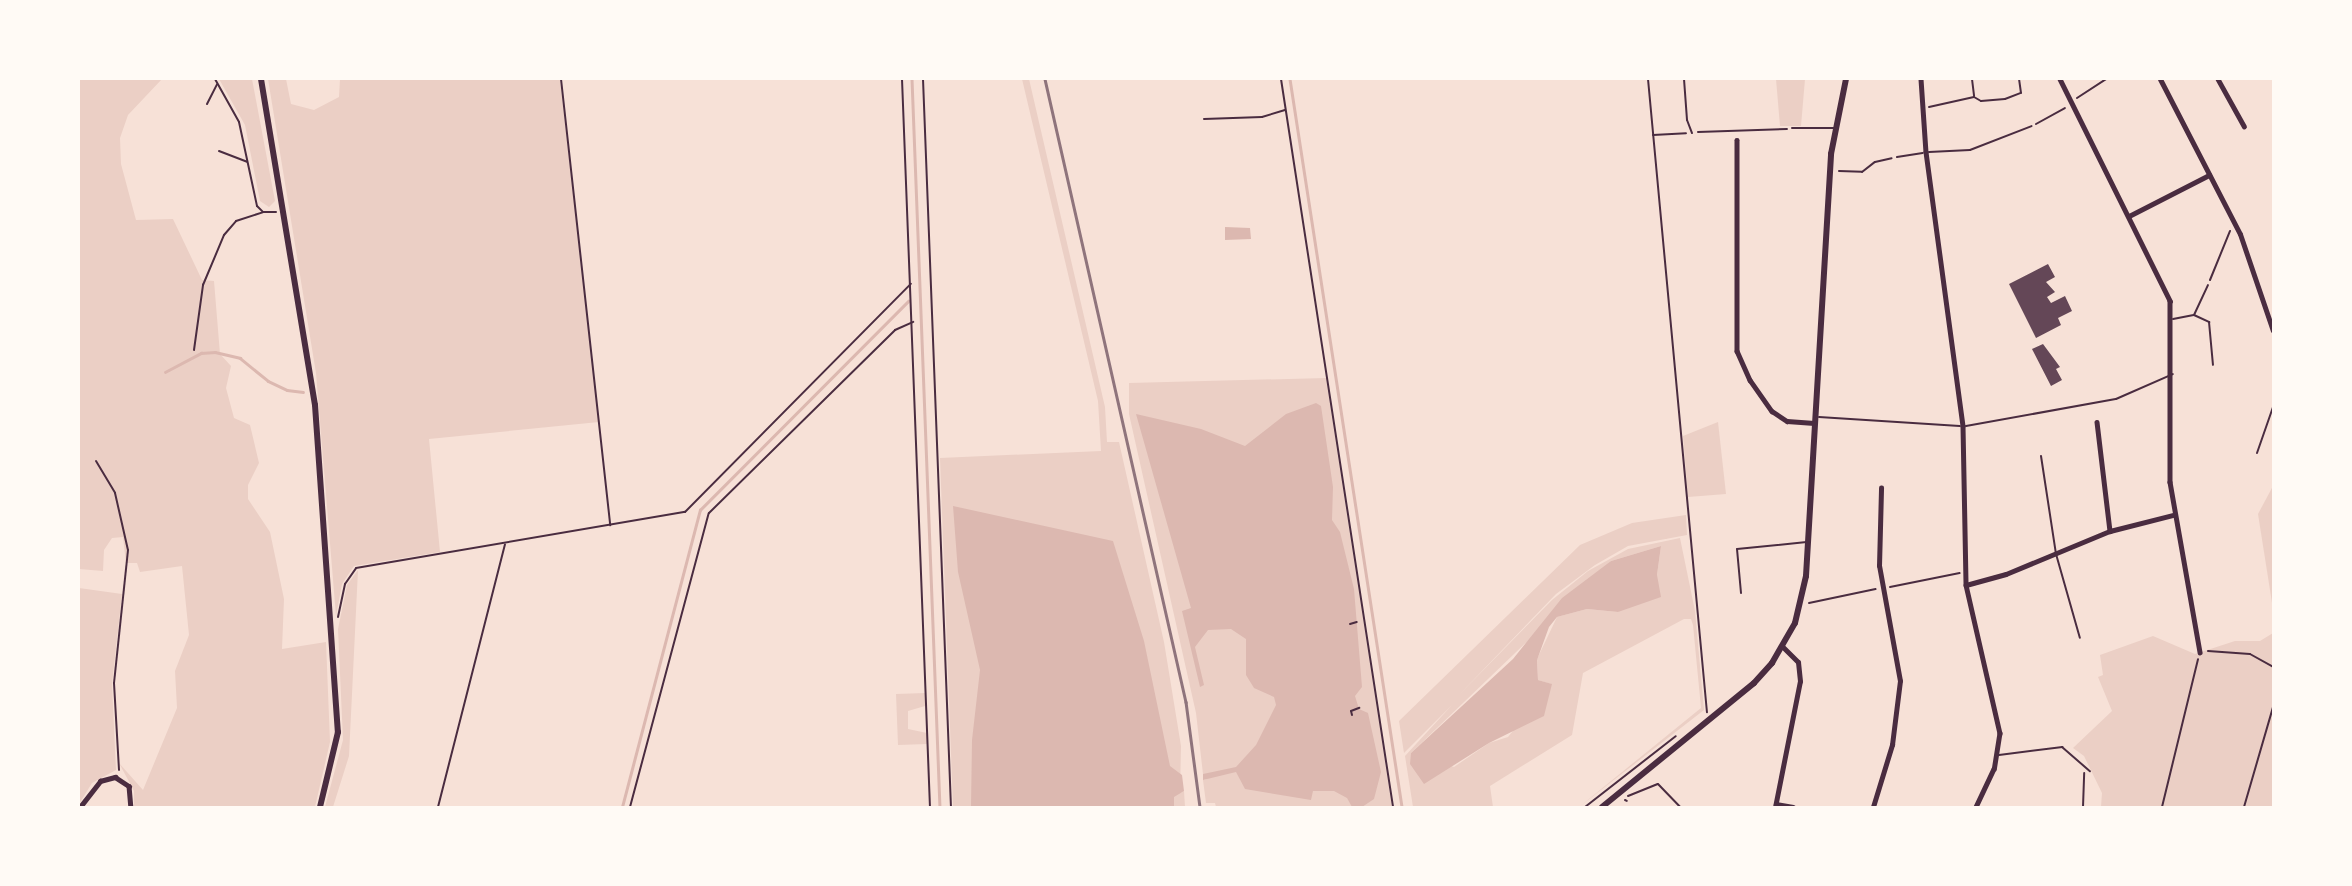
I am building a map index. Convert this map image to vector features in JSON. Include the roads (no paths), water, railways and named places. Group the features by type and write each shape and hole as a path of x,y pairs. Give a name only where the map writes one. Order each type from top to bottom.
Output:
{"main road":[{"path":"261,79 314,396 338,732 320,807"},
{"path":"1602,807 1707,715 1754,683 1783,647 1801,601 1808,542 1835,128 1846,79"}],"street":[{"path":"1921,79 1926,152 1963,426 1966,585 1999,716 1998,755 1976,807"},
{"path":"2060,79 2164,286 2172,319 2173,374 2169,460 2173,514 2200,652"},
{"path":"2160,79 2240,234 2273,331"},
{"path":"2218,79 2244,126"},
{"path":"1737,140 1737,351 1750,380 1772,411 1787,421 1814,420"},
{"path":"2129,216 2210,175"},
{"path":"2097,422 2110,531"},
{"path":"1873,807 1896,726 1900,681 1879,566 1881,488"},
{"path":"1966,585 2056,554 2110,531 2173,514"},
{"path":"1783,647 1798,662 1800,681 1776,806 1793,807"},
{"path":"80,807 100,780 120,778 132,792 131,807"}],"lane":[{"path":"1684,79 1686,120 1692,133"},
{"path":"1895,158 1926,152 1970,150 2032,126"},
{"path":"1792,128 1835,128"},
{"path":"2194,316 2208,285"},
{"path":"2172,319 2194,316 2209,322 2213,365"},
{"path":"1814,420 1963,426 2116,399 2173,374"},
{"path":"2257,453 2273,407"},
{"path":"2041,456 2056,554 2080,638"},
{"path":"1741,593 1737,549 1808,542"},
{"path":"1998,755 2062,747 2090,771"}],"waterway":[{"path":"912,79 940,807"},
{"path":"1290,79 1402,807"},
{"path":"622,807 700,510 908,301"},
{"path":"165,372 201,353 215,352 240,358 268,381 287,390 303,392"}],"railway":[{"path":"1045,79 1186,702 1200,807"}]}
